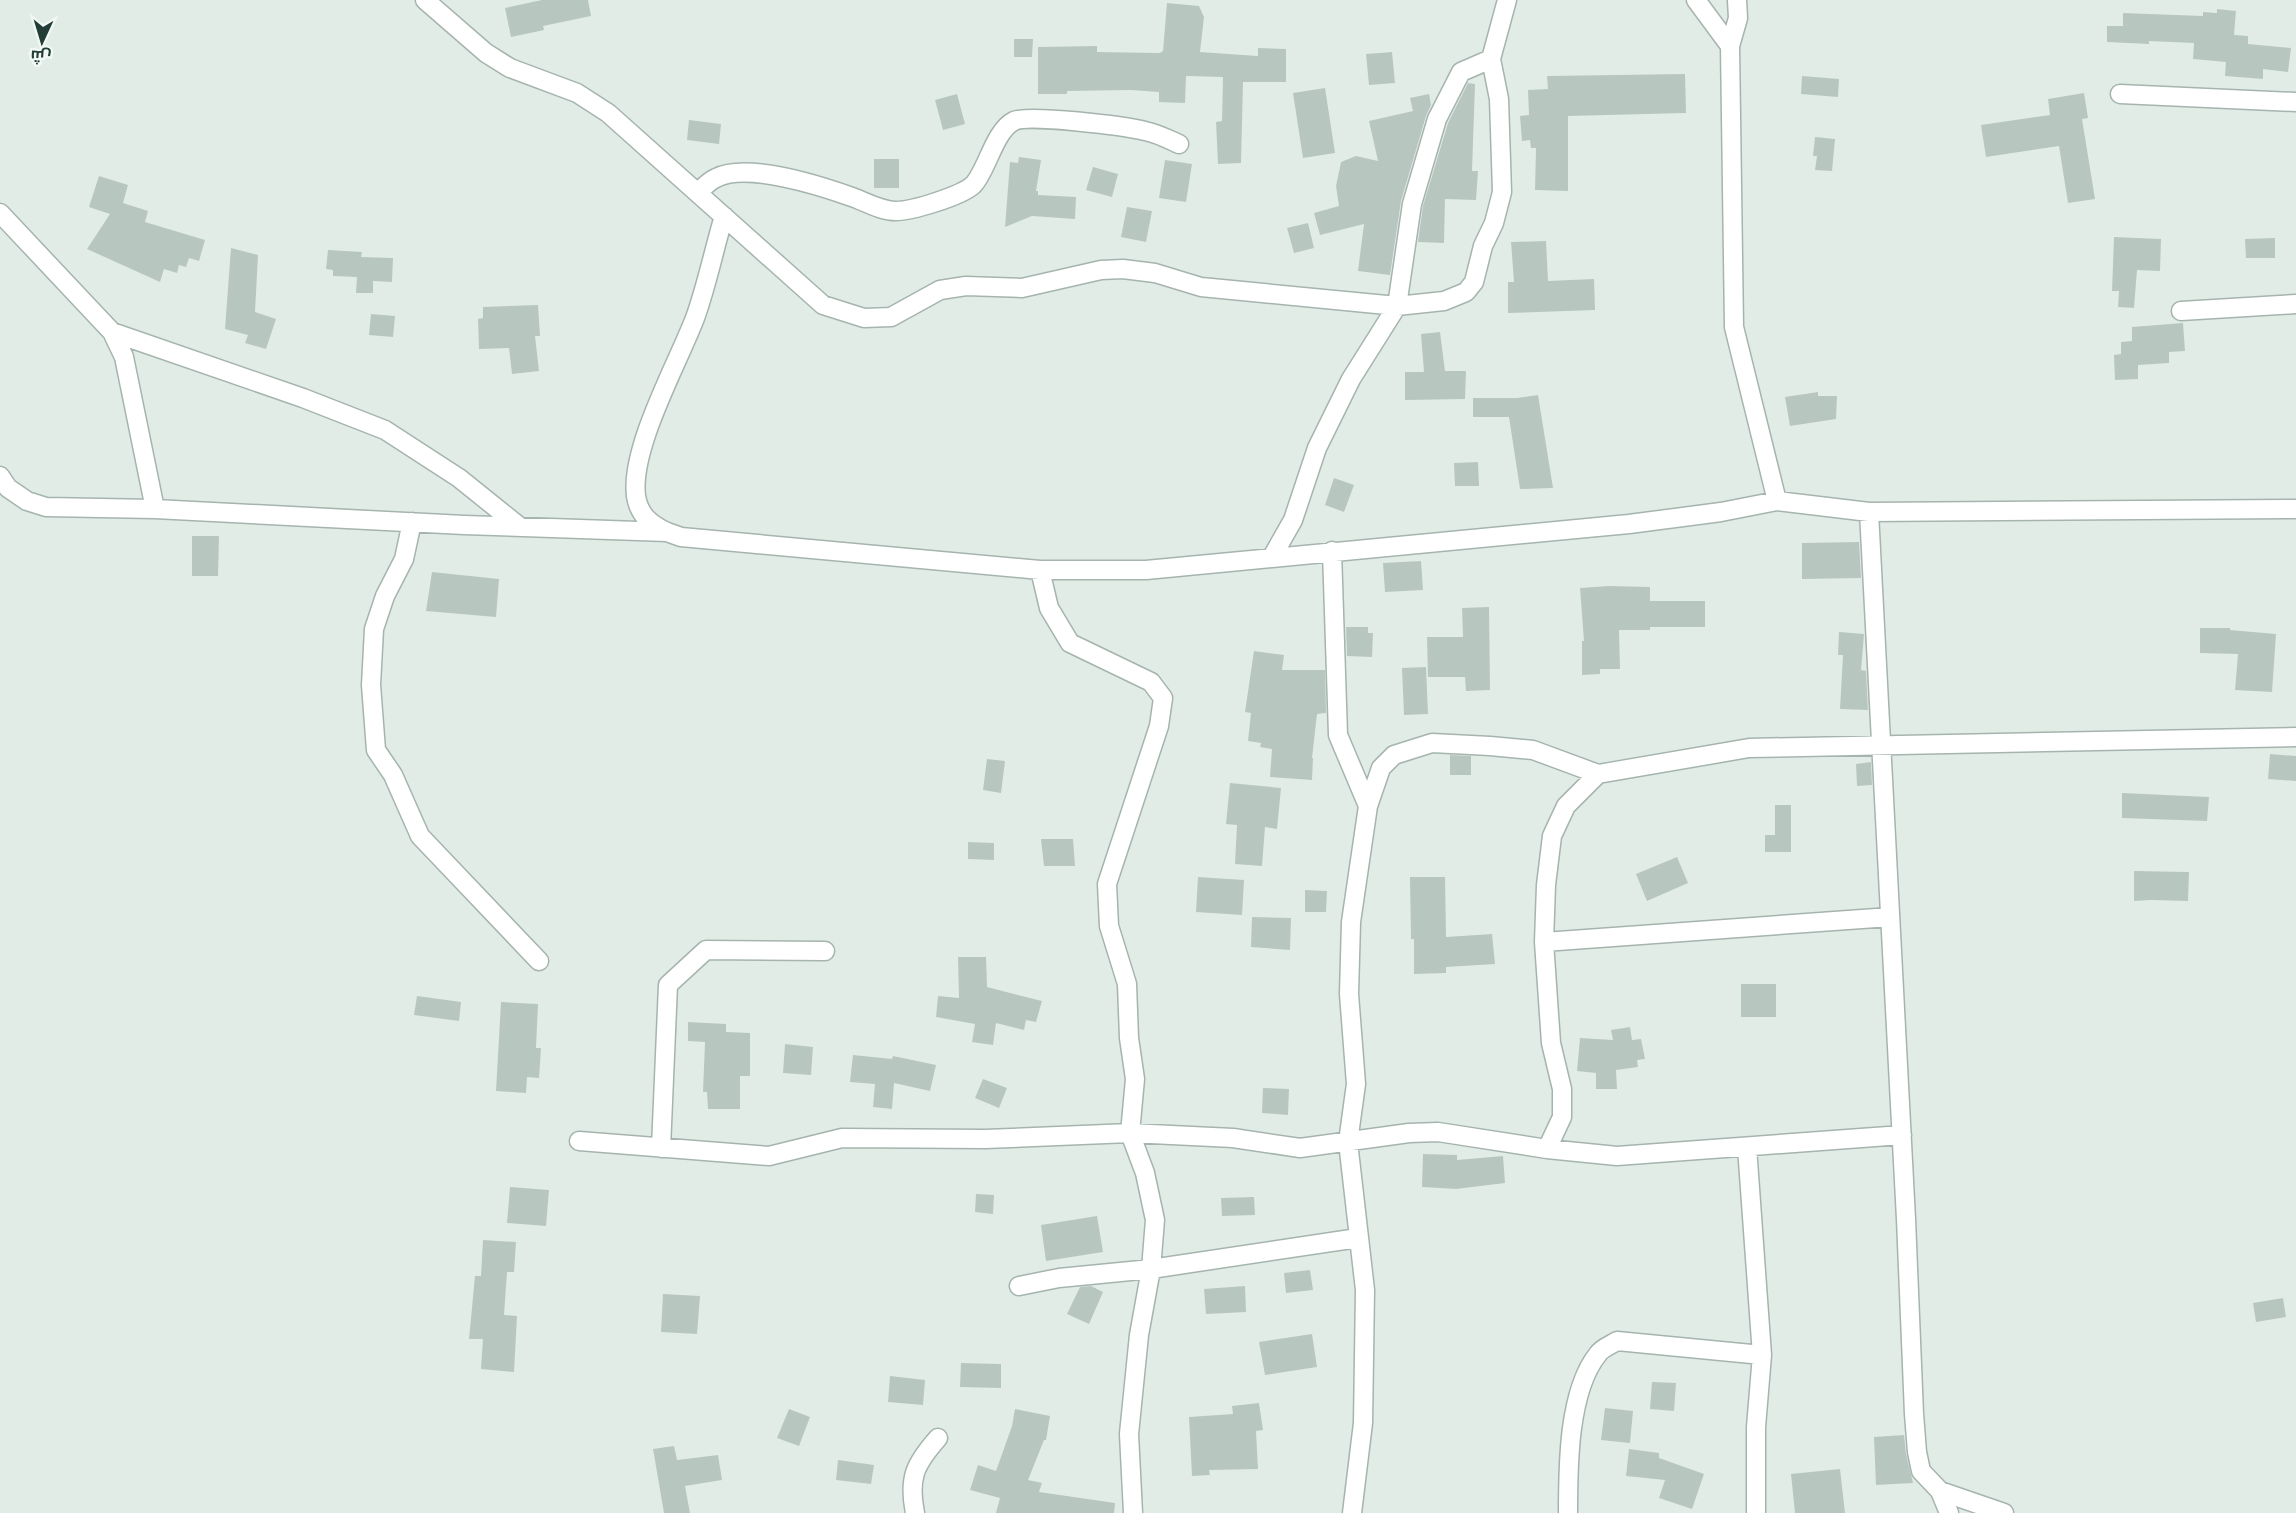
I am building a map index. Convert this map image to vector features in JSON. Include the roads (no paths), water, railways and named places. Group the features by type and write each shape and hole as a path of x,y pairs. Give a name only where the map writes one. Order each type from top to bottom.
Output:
{"street":[{"path":"425,0 486,53 510,68 577,93 608,113 823,304 864,318 891,317 940,290 966,286 1022,288 1101,270 1124,269 1155,273 1201,287 1397,306 1444,301 1466,292 1474,282 1483,246 1494,223 1502,192 1499,99 1491,59 1507,0"},
{"path":"1696,0 1730,46"},
{"path":"1737,0 1738,18 1730,46 1734,327 1777,501"},
{"path":"1272,557 1293,520 1317,448 1346,388 1397,306 1412,204 1437,119 1461,72 1491,59"},
{"path":"2120,94 2296,102"},
{"path":"698,192 715,178 734,173 810,182 895,211 915,207 944,200 973,185 1005,128 1016,120 1056,119 1118,126 1146,131 1179,144"},
{"path":"0,213 112,332 124,357 155,509"},
{"path":"667,532 652,525 640,513 636,495 636,469 648,431 695,316 724,216"},
{"path":"2181,311 2296,304"},
{"path":"112,332 303,398 385,430 459,478 520,527"},
{"path":"3,485 27,501 46,507 155,509 667,532 693,538 1040,570 1146,570 1629,524 1721,512 1777,501 1869,512 2296,509"},
{"path":"1869,512 1917,1452 1921,1471 1940,1491 1949,1513"},
{"path":"412,522 404,559 385,596 374,629 371,685 376,750 393,775 420,836 539,961"},
{"path":"1332,551 1338,735 1368,806"},
{"path":"1040,570 1049,608 1070,643 1151,682 1163,698 1159,726 1107,884 1109,926 1127,984 1129,1038 1135,1079 1130,1133 1145,1173 1155,1220 1151,1269 1139,1335 1129,1434 1133,1513"},
{"path":"1352,1513 1363,1423 1365,1290 1348,1143 1356,1084 1349,994 1351,922 1368,806 1381,768 1394,755 1432,743 1533,750 1598,774 1749,748 2296,737"},
{"path":"1547,1149 1562,1117 1562,1089 1551,1043 1544,942 1546,885 1552,836 1566,806 1598,774"},
{"path":"1544,942 1890,917"},
{"path":"661,1148 668,985 706,950 825,951"},
{"path":"579,1142 769,1156 842,1138 985,1139 1130,1133 1233,1138 1300,1148 1409,1133 1438,1132 1547,1149 1617,1156 1902,1135"},
{"path":"1747,1147 1762,1355 1756,1426 1756,1513"},
{"path":"1019,1286 1059,1278 1151,1269 1358,1239"},
{"path":"1568,1513 1569,1444 1582,1380 1599,1352 1617,1341 1762,1355"},
{"path":"915,1513 912,1480 918,1463 938,1438"},
{"path":"1940,1491 2004,1513"}]}
